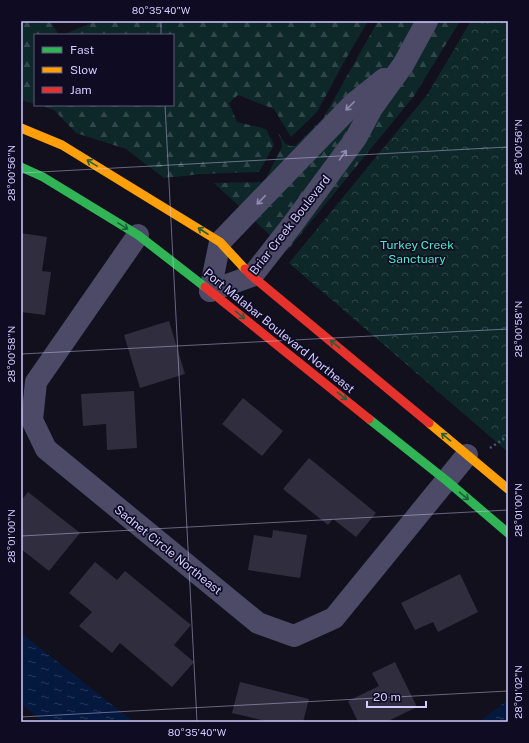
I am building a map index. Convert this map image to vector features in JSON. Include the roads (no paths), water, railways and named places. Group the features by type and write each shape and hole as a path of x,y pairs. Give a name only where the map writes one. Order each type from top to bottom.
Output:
{"street":[{"name":"Briar Creek Boulevard","path":"210,291 252,276 292,225 356,138 372,108 403,65 426,21"},
{"name":"Briar Creek Boulevard","path":"220,242 354,102 403,65"},
{"name":"Port Malabar Boulevard Northeast","path":"21,128 62,145 220,242 252,276 508,489"},
{"name":"Port Malabar Boulevard Northeast","path":"21,167 43,177 138,235 447,481 508,533"},
{"name":"Sadnet Circle Northeast","path":"138,235 36,382 32,420 46,450 258,623 294,636 334,618 467,456"},
{"path":"210,291 220,242"}],"water":[{"path":"21,633 134,722 43,722 21,703"},
{"path":"508,700 508,722 479,722 504,703"}],"park label":[{"name":"Turkey Creek Sanctuary","path":"417,252"}]}
